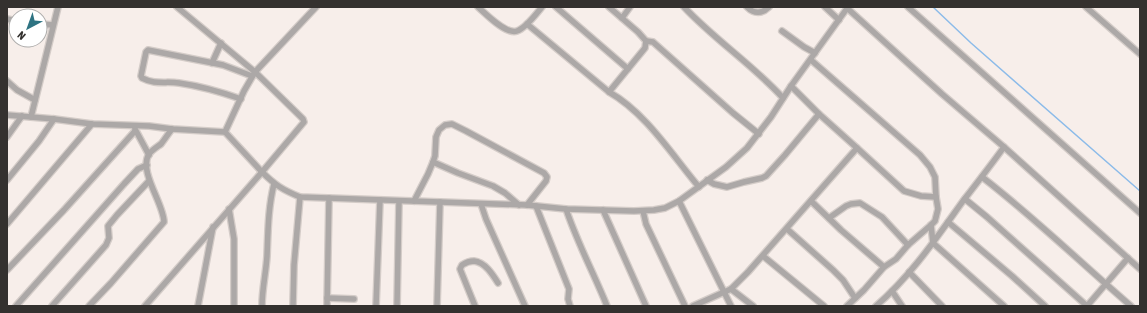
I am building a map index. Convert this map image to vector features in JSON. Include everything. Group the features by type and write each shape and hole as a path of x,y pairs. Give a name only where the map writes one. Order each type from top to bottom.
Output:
{"street":[{"path":"31,117 58,7"},
{"path":"145,306 304,122 300,116 221,43 177,7"},
{"path":"225,132 253,74 316,7"},
{"path":"478,7 506,30 512,32 518,31 527,24 542,7"},
{"path":"556,7 628,69"},
{"path":"609,7 638,32 646,41 653,42 758,134"},
{"path":"622,18 630,7"},
{"path":"684,7 702,25 772,86 783,98"},
{"path":"747,7 751,11 760,13 769,7"},
{"path":"825,7 839,20"},
{"path":"908,7 1140,213"},
{"path":"1086,7 1140,54"},
{"path":"7,115 134,128 225,132 274,184 285,191 300,197 520,206 527,205 566,209 643,211 665,208 680,201 738,158 771,117 791,86 848,8 942,94 1004,147 1140,269"},
{"path":"527,24 609,92 627,105 645,122 699,187"},
{"path":"48,25 53,25"},
{"path":"782,31 804,47 816,53"},
{"path":"609,92 645,48 646,41"},
{"path":"212,63 221,43"},
{"path":"241,99 194,86 177,83 157,83 145,80 141,76 146,52 148,50 212,63 253,74"},
{"path":"811,60 920,155 930,167 935,177 938,209 935,221 908,244 896,259 884,267 847,306"},
{"path":"7,81 17,90 35,100"},
{"path":"791,86 819,114 904,191 914,195 936,197"},
{"path":"707,180 714,184 727,187 766,176 819,114"},
{"path":"7,137 22,116"},
{"path":"7,180 39,141 54,119"},
{"path":"7,224 92,124"},
{"path":"414,201 433,162 435,156 436,138 439,130 444,125 452,124 544,173 547,177 546,181 527,205"},
{"path":"134,128 149,155"},
{"path":"7,270 64,210 134,128"},
{"path":"89,306 164,222 160,206 149,181 147,165 149,155 172,129"},
{"path":"876,306 892,291 933,243 964,199 1004,147"},
{"path":"693,306 731,289 763,256 857,148"},
{"path":"433,162 493,186 505,193 520,206"},
{"path":"16,306 124,184 138,169 147,165"},
{"path":"982,177 1050,233 1131,306"},
{"path":"52,306 106,245 109,238 108,226 149,181"},
{"path":"262,306 267,257 268,224 274,184"},
{"path":"294,306 294,265 300,197"},
{"path":"327,306 329,198"},
{"path":"964,199 987,217 1087,306 1128,258"},
{"path":"376,306 380,200"},
{"path":"397,306 399,200"},
{"path":"680,201 731,306"},
{"path":"437,306 440,202"},
{"path":"811,202 884,267"},
{"path":"829,218 846,206 860,203 882,217 908,244"},
{"path":"481,204 486,219 525,306"},
{"path":"536,206 569,289 568,299 570,306"},
{"path":"229,209 234,239 234,306"},
{"path":"566,209 607,306"},
{"path":"603,210 646,306"},
{"path":"643,211 646,224 685,306"},
{"path":"948,222 1045,306"},
{"path":"931,225 941,232"},
{"path":"931,225 933,243 1004,306"},
{"path":"198,306 214,227"},
{"path":"787,229 843,280 855,298"},
{"path":"763,256 824,306"},
{"path":"476,306 460,269 462,265 474,261 480,263 491,273 498,283"},
{"path":"909,272 942,306"},
{"path":"731,289 753,306"},
{"path":"892,291 902,306"},
{"path":"327,298 354,299"}],"waterway":[{"path":"933,7 971,43 1140,191"}]}
